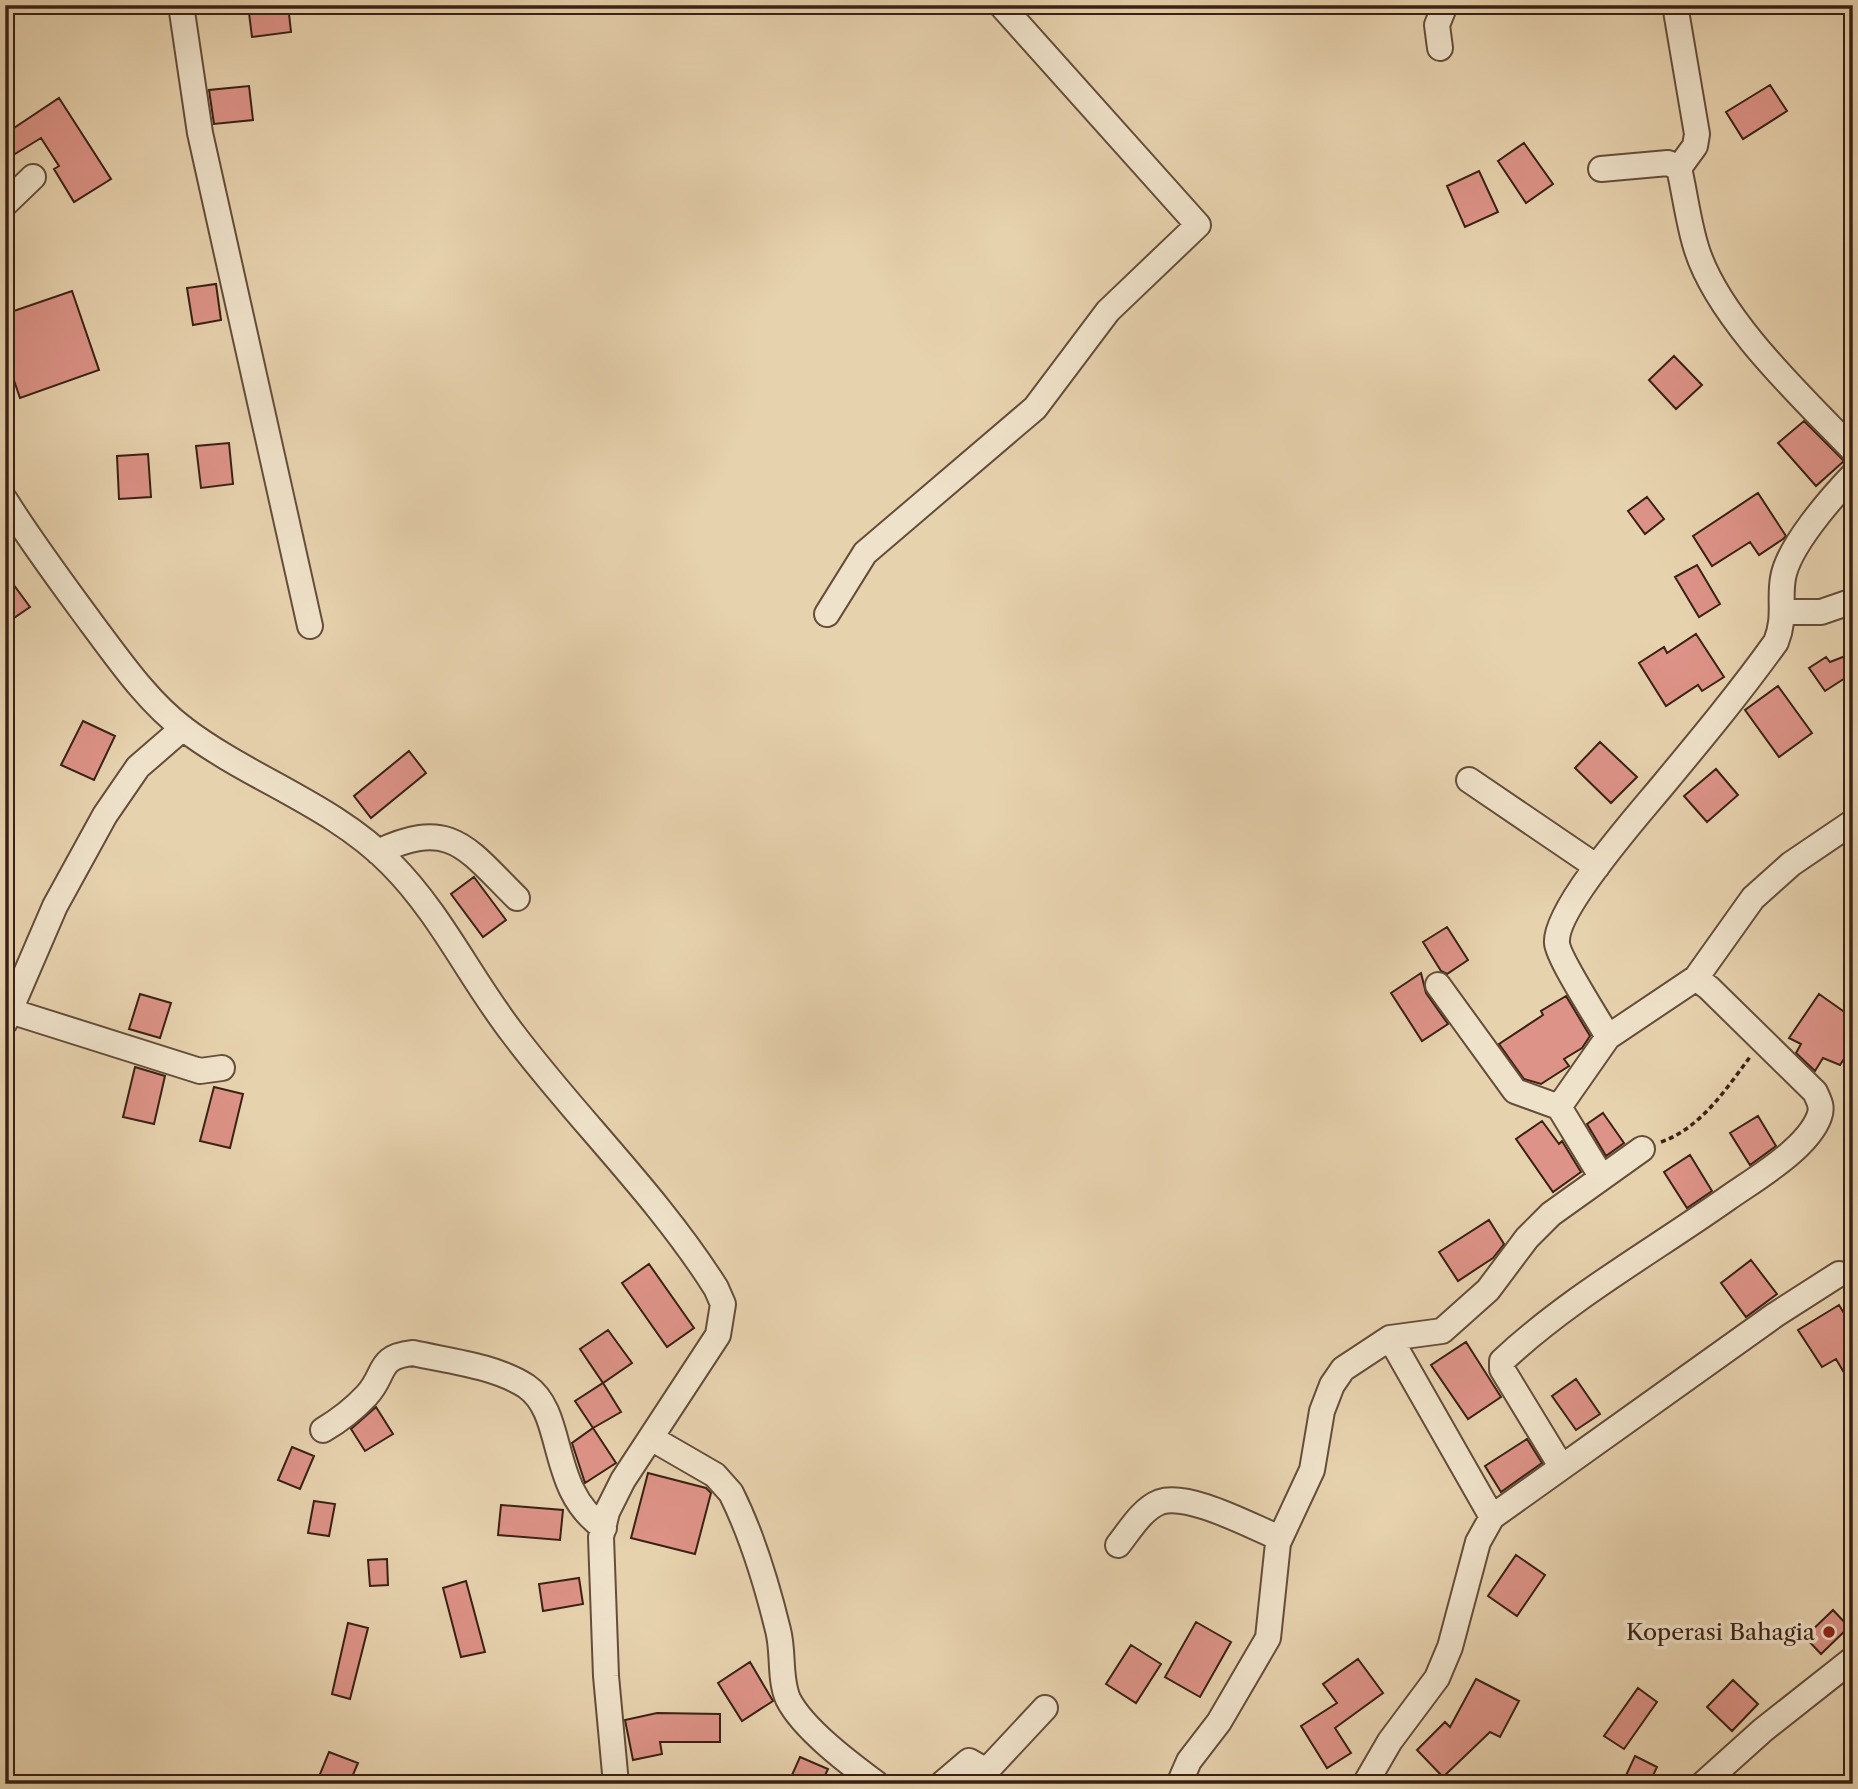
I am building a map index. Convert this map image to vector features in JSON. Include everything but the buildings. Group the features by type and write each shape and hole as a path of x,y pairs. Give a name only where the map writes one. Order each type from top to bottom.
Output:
{"street":[{"path":"181,5 200,133 310,626"},
{"path":"827,614 865,552 1035,408 1108,311 1198,225 1001,5"},
{"path":"1440,48 1437,25 1445,5"},
{"path":"1675,5 1697,134 1695,146 1679,167 1696,248 1714,287 1786,379 1853,450"},
{"path":"1601,169 1668,163 1679,167"},
{"path":"5,204 33,177"},
{"path":"1608,1037 1556,941 1583,888 1619,835 1662,787 1776,642 1783,612 1782,579 1788,560 1853,475"},
{"path":"5,500 34,546 134,680 183,728 256,775 337,820 378,852 411,887 514,1035 650,1198 716,1288 723,1304 718,1335 623,1480 607,1512 599,1550 616,1784"},
{"path":"1783,612 1821,612 1853,601"},
{"path":"183,728 138,767 105,815 55,906 8,1016 200,1071 222,1068"},
{"path":"1469,780 1597,867"},
{"path":"1559,1107 1608,1037 1696,978 1723,937 1763,888 1791,864 1853,822"},
{"path":"378,852 414,837 443,838 473,856 517,898"},
{"path":"1561,1466 1502,1368 1502,1361 1561,1314 1766,1172 1805,1139 1816,1124 1822,1106 1815,1093 1696,978"},
{"path":"1438,985 1516,1091 1559,1107 1601,1176"},
{"path":"1179,1784 1189,1761 1219,1722 1268,1638 1280,1538 1295,1512 1312,1470 1322,1411 1332,1385 1343,1369 1390,1338 1442,1331 1458,1320 1488,1290 1527,1238 1551,1214 1601,1176 1643,1149"},
{"path":"1365,1784 1390,1741 1437,1678 1450,1647 1478,1542 1492,1517 1775,1315 1839,1274"},
{"path":"1390,1338 1492,1517"},
{"path":"323,1430 370,1392 387,1360 397,1355 413,1353 509,1378 537,1396 552,1429 569,1489 589,1517 604,1528"},
{"path":"651,1438 715,1475 731,1493 779,1631 784,1689 789,1700 796,1711 833,1748 877,1784"},
{"path":"1118,1545 1147,1509 1161,1502 1175,1500 1209,1508 1280,1538"},
{"path":"1703,1784 1763,1730 1853,1659"},
{"path":"942,1784 969,1761 983,1769 989,1768 1045,1709"}],"path":[{"path":"1643,1149 1669,1139 1689,1127 1718,1100 1762,1040"}],"place":[{"name":"Koperasi Bahagia","path":"1829,1632"}]}
